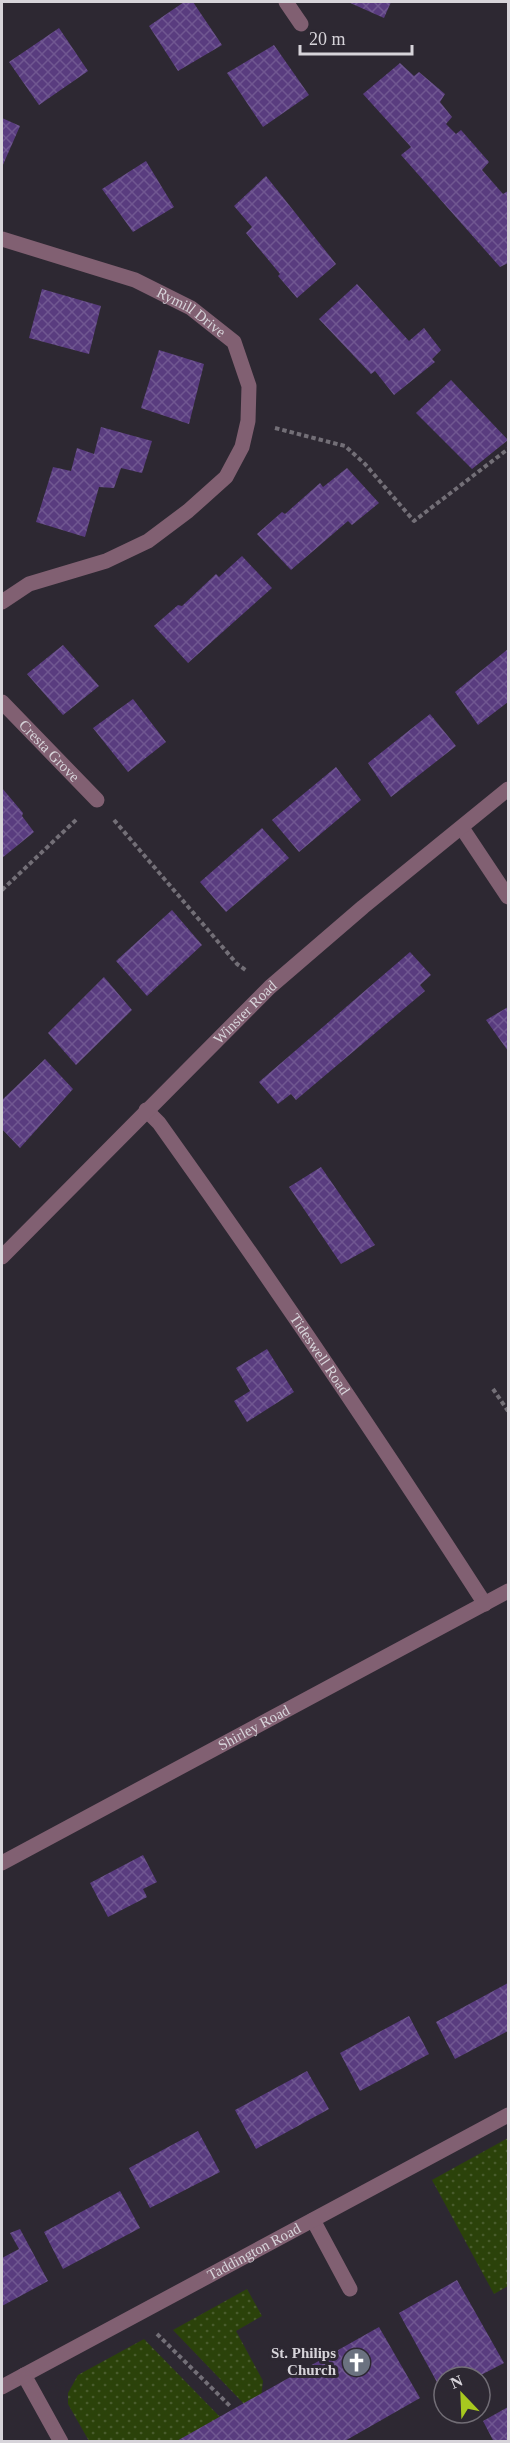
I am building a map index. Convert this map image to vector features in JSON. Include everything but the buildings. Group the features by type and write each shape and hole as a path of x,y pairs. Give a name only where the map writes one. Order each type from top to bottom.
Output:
{"street":[{"path":"286,2 301,24"},
{"name":"Rymill Drive","path":"2,239 135,280 191,308 234,342 249,386 248,421 242,447 226,477 188,511 148,541 106,561 29,584 2,602"},
{"name":"Cresta Grove","path":"2,702 97,800"},
{"name":"Winster Road","path":"2,1257 270,987 363,907 508,789"},
{"path":"462,828 508,897"},
{"name":"Tideswell Road","path":"146,1110 159,1123 368,1422 485,1604"},
{"name":"Shirley Road","path":"2,1863 508,1591"},
{"name":"Taddington Road","path":"2,2387 508,2115"},
{"path":"314,2220 350,2289"},
{"path":"24,2375 61,2442"}],"path":[{"path":"248,421 345,446 365,464 414,521 508,449"},
{"path":"2,890 97,800 237,964 270,987"},
{"path":"493,1389 508,1411"},
{"path":"138,2314 230,2406"}],"green space":[{"path":"508,2138 508,2286 494,2294 432,2180"},
{"path":"247,2289 262,2316 236,2331 263,2381 261,2398 246,2406 173,2330"},
{"path":"144,2339 221,2418 177,2441 89,2441 68,2404 68,2393 78,2375"}],"place":[{"name":"St. Philips Church","path":"357,2362"}]}
